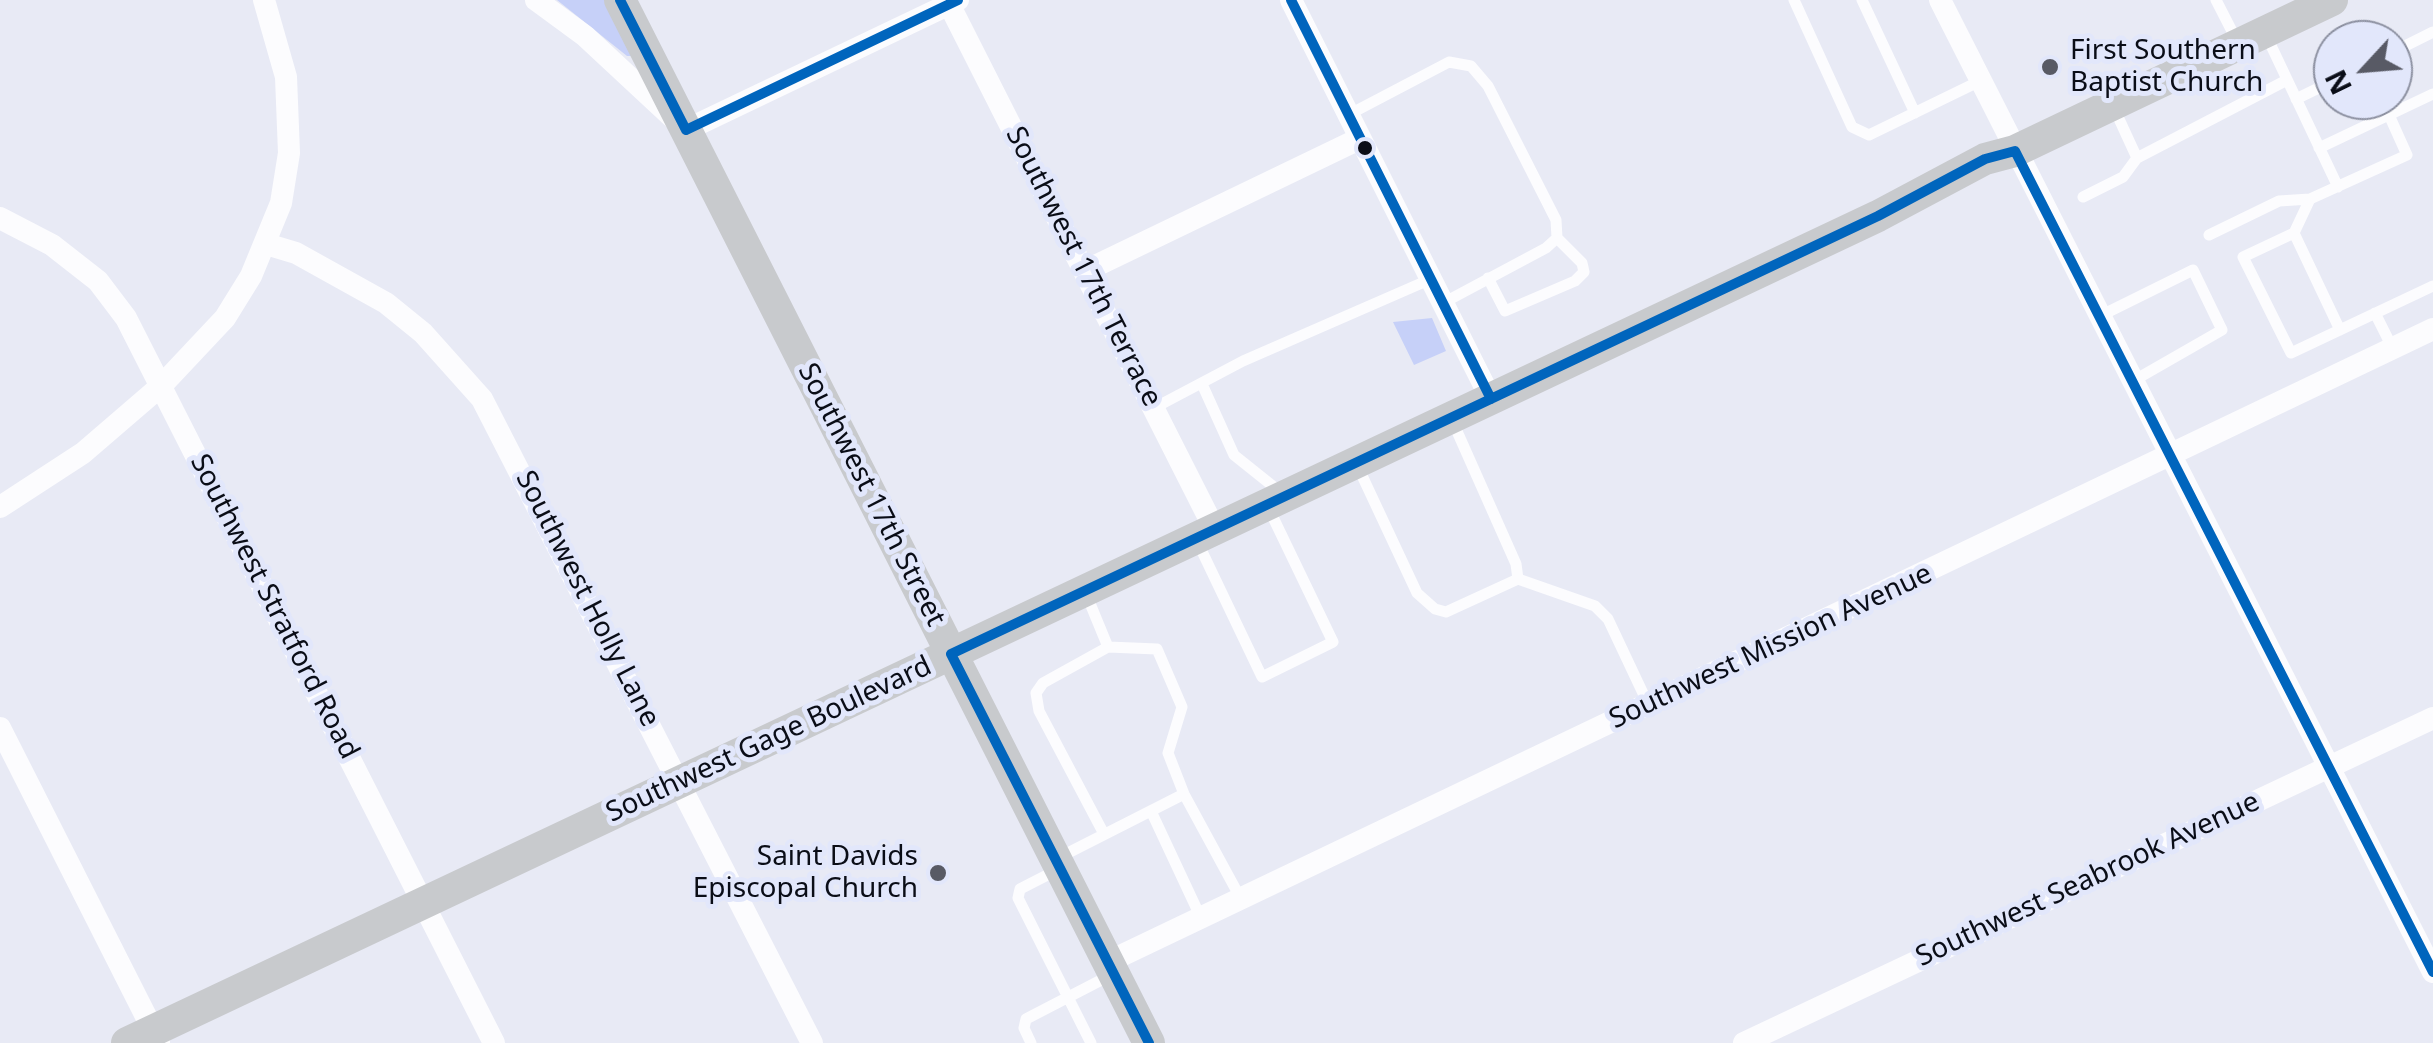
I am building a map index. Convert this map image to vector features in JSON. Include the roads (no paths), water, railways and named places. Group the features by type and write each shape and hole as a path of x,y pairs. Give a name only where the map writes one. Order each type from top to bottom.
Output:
{"main road":[{"name":"Southwest 17th Street","path":"620,0 1149,1043"},
{"name":"Southwest Gage Boulevard","path":"147,1039 423,902 1878,216 1985,159 2015,151 2332,0"}],"street":[{"path":"0,507 83,452 162,385 225,318 266,244 281,203 289,119 286,77 264,0"},
{"path":"536,0 585,36 686,130 951,1"},
{"path":"1291,0 1491,398"},
{"path":"1940,0 2433,972"},
{"name":"Southwest 17th Terrace","path":"951,1 1154,408 1206,534"},
{"path":"1085,271 1359,139"},
{"name":"Southwest Stratford Road","path":"0,218 52,245 98,281 126,318 494,1043"},
{"name":"Southwest Holly Lane","path":"266,244 296,253 386,303 423,333 482,399 812,1043"},
{"name":"Southwest Mission Avenue","path":"1111,968 1201,918 2433,328"},
{"name":"Southwest Seabrook Avenue","path":"1744,1043 2433,718"},
{"path":"0,728 147,1039"}],"lane":[{"path":"1794,0 1852,127 1869,134 1980,81"},
{"path":"1862,0 1915,113"},
{"path":"2216,0 2288,80 2338,186"},
{"path":"1348,115 1449,62 1471,66 1488,86 1556,220 1558,238 1582,264 1584,272 1575,281 1504,311 1488,278"},
{"path":"2083,196 2123,176 2137,158 2288,80"},
{"path":"2296,98 2313,90"},
{"path":"2112,105 2137,158"},
{"path":"2319,148 2378,120"},
{"path":"2209,235 2278,201 2310,199 2407,155 2391,120"},
{"path":"2310,199 2294,232 2243,257 2291,352 2433,286"},
{"path":"2294,232 2340,330"},
{"path":"1443,303 1558,238"},
{"path":"2100,316 2194,270 2222,330 2133,381"},
{"path":"1154,408 1243,361 1431,279"},
{"path":"2375,313 2393,349"},
{"path":"1202,384 1234,455 1266,484 1277,500 1334,642 1262,677 1206,534"},
{"path":"1452,418 1516,564 1518,579"},
{"path":"1356,463 1418,593 1435,609 1446,612 1518,579 1595,606 1608,619 1649,706"},
{"path":"1085,591 1108,647"},
{"path":"1104,834 1036,701 1043,683 1108,647 1156,650 1182,706 1168,752 1184,794 1241,899"},
{"path":"1091,1043 1017,893 1104,834 1184,794"},
{"path":"1150,811 1201,918"},
{"path":"1031,1043 1024,1028 1026,1019 1111,968"}],"place":[{"name":"First Southern Baptist Church","path":"2050,67"},
{"name":"Saint Davids Episcopal Church","path":"938,873"}]}
